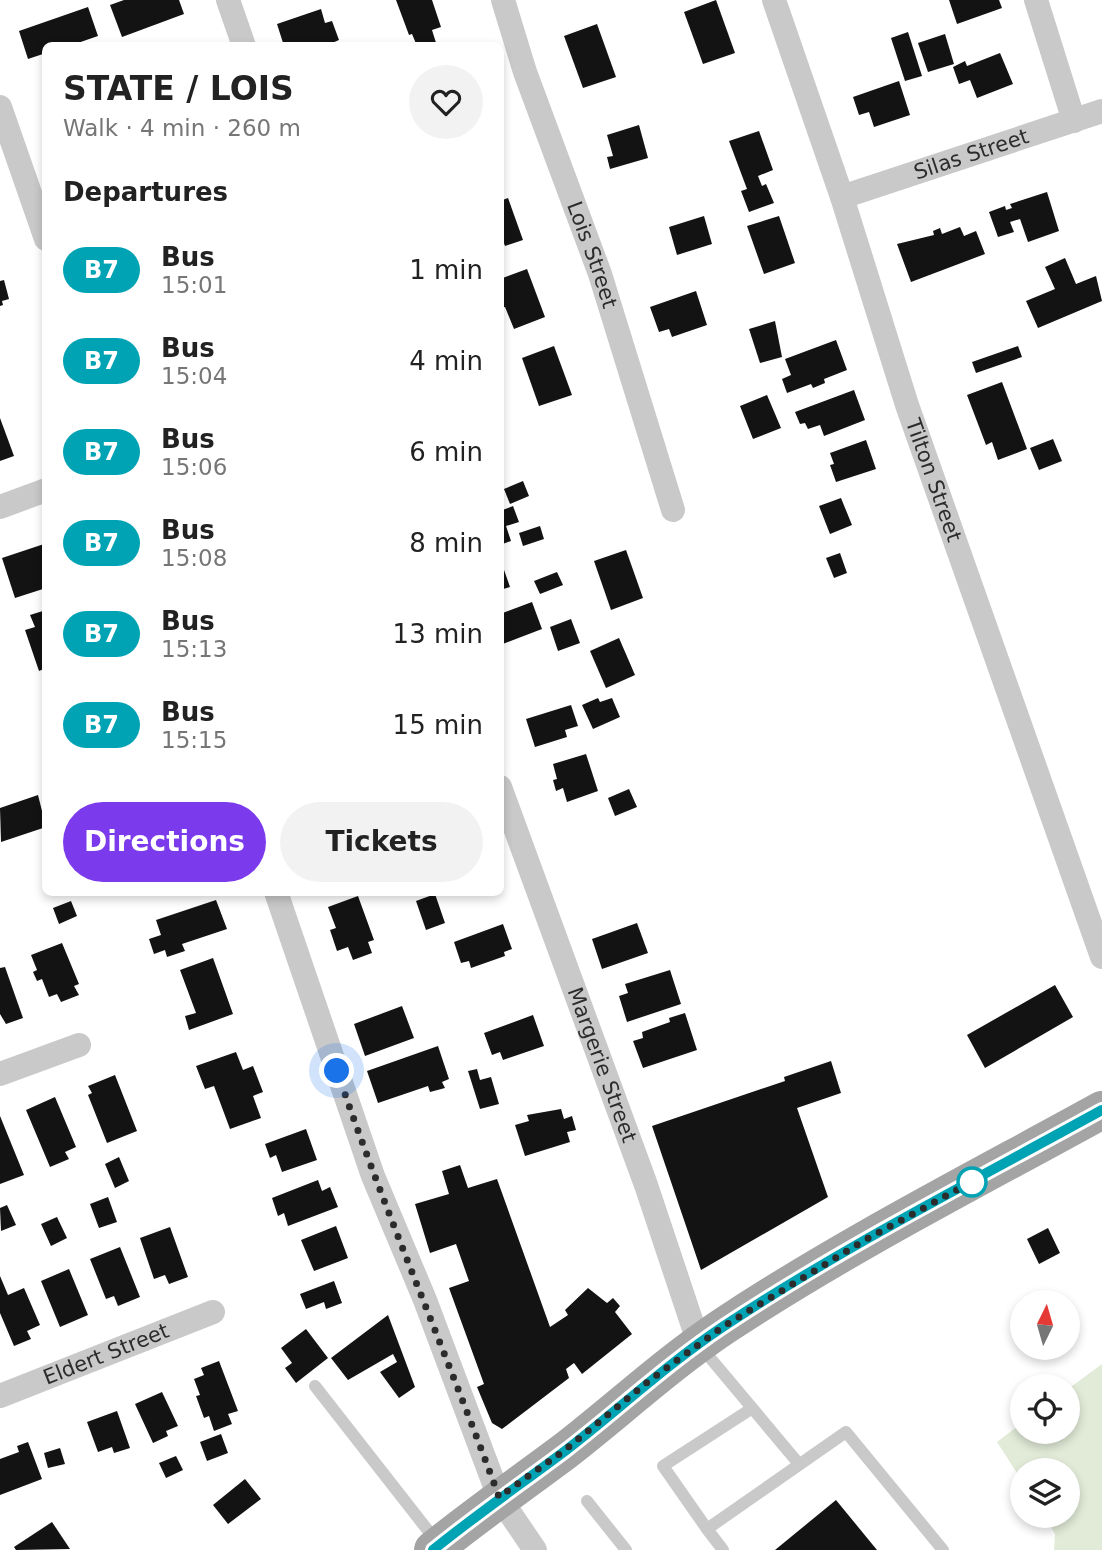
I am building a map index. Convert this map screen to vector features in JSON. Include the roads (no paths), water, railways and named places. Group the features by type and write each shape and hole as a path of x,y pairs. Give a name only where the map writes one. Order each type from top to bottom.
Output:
{"main road":[{"path":"436,1548 699,1343 870,1237 1102,1110"}],"street":[{"path":"228,0 243,42"},
{"name":"Lois Street","path":"503,0 525,72 600,274 673,510"},
{"name":"Tilton Street","path":"774,0 842,197 903,393 1102,957"},
{"path":"1036,0 1074,121"},
{"path":"0,107 42,228"},
{"name":"Silas Street","path":"842,197 1102,111"},
{"path":"0,507 42,491"},
{"name":"Margerie Street","path":"504,798 646,1185 699,1343"},
{"path":"277,896 373,1176 425,1300 499,1497 535,1550"},
{"path":"0,1074 79,1045"},
{"name":"Eldert Street","path":"0,1396 213,1312"}],"lane":[{"path":"699,1343 799,1464"},
{"path":"315,1386 436,1548"},
{"path":"723,1550 663,1466 751,1409"},
{"path":"707,1529 846,1432 943,1550"},
{"path":"587,1501 626,1550"}]}
